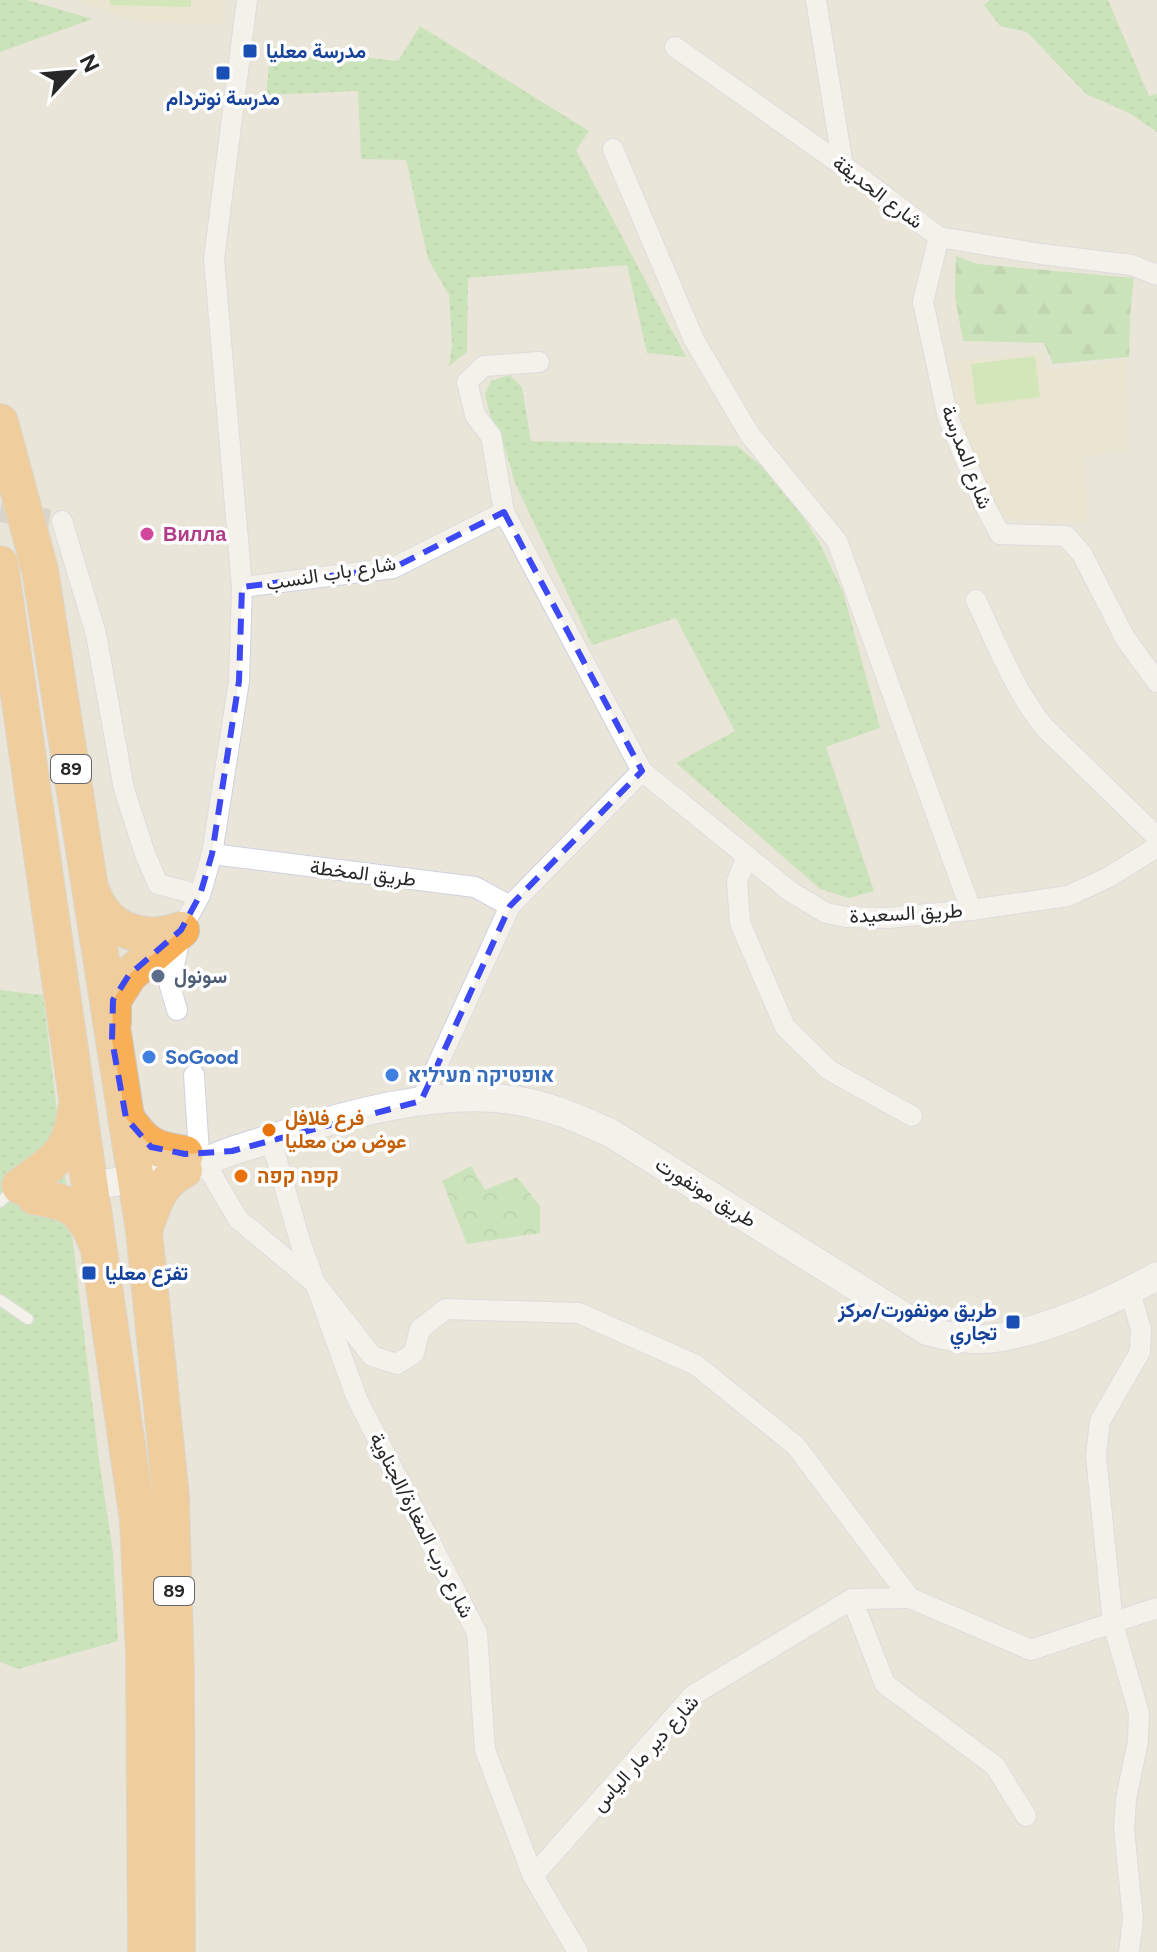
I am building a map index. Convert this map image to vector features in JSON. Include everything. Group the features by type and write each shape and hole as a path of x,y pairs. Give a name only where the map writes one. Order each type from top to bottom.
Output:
{"highway":[{"name":"89","path":"0,422 40,570 144,1231 171,1497 176,1674 177,1952"},
{"name":"89","path":"0,564 78,1096 51,1187 99,1249 138,1521 144,1654 146,1952"},
{"path":"88,882 98,909 120,928 141,935 165,935 181,930"},
{"path":"112,1040 113,1000 129,975 181,930"},
{"path":"78,1096 73,1135 61,1155 51,1187 62,1201 82,1215 99,1249"},
{"path":"126,1118 151,1147 193,1160"},
{"path":"144,1231 160,1188 169,1177 193,1160"}],"main road":[{"name":"طريق مونفورت","path":"51,1187 133,1168 232,1151 386,1106 479,1097 527,1102 609,1132 927,1331 949,1337 982,1339 1027,1332 1130,1292 1157,1276"}],"street":[{"path":"177,1010 170,986 181,930 200,895 212,854 239,681 242,587 214,259 247,0"},
{"path":"816,0 843,166"},
{"name":"شارع الحديقة","path":"675,47 939,237 1132,265 1157,275"},
{"path":"613,149 694,340 750,435 837,541 971,910"},
{"name":"شارع المدرسة","path":"939,237 923,302 948,418 984,504 1000,534 1066,536 1082,554 1125,638 1157,682"},
{"name":"طريق السعيدة","path":"539,362 484,366 467,382 475,415 491,436 504,512 642,771 791,892 826,913 846,917 887,918 971,910 1068,896 1109,877 1157,847"},
{"name":"شارع باب النسب","path":"242,587 393,568 504,512"},
{"path":"62,521 96,634 124,789 145,854 158,884 200,895"},
{"path":"976,600 1030,710 1157,837"},
{"path":"421,1101 510,906 642,771"},
{"name":"طريق المخطة","path":"212,854 475,887 510,906"},
{"path":"747,856 737,881 740,923 785,1027 829,1070 912,1116"},
{"path":"194,1075 193,1160 238,1219 316,1284 372,1356 397,1364 414,1353 420,1329 446,1309 482,1309 579,1313 696,1365 796,1446 910,1598"},
{"name":"شارع درب المغارة/الجناوية","path":"271,1140 300,1241 357,1399 477,1633 485,1750 533,1876 578,1952"},
{"path":"1129,1952 1133,1919 1124,1829 1126,1799 1138,1741 1139,1713 1113,1624 1096,1456 1100,1421 1148,1354 1130,1292"},
{"path":"1026,1816 995,1766 885,1684 852,1599 910,1598 1031,1650 1157,1608"},
{"name":"شارع دير مار الياس","path":"533,1876 693,1695 852,1599"}],"lane":[{"path":"0,1300 28,1319"}],"highlighted area":[{"path":"504,512 642,771 510,906 421,1101 232,1151 185,1154 151,1147 126,1118 112,1040 113,1000 129,975 181,930 200,895 212,854 239,681 242,587 393,568"}],"shaded area":[{"path":"73,0 227,0 222,25 135,21"},
{"path":"1043,354 1046,370 1126,359 1129,450 1085,456 1086,523 997,518 963,428 950,361"}],"green space":[{"path":"0,0 27,0 93,19 0,52"},
{"path":"110,0 191,0 191,7 110,5"},
{"path":"990,0 1108,0 1149,96 1157,94 1157,132 1129,113 1086,94 1027,32 1000,26 984,5"},
{"path":"420,26 589,131 576,150 686,357 647,353 627,265 468,278 467,352 449,366 452,344 449,295 428,259 406,160 361,159 358,91 266,95 271,47 398,61"},
{"path":"956,256 978,264 1134,278 1129,357 1053,364 1044,343 963,341 955,296"},
{"path":"1035,356 1040,397 976,405 971,364"},
{"path":"510,375 522,387 531,441 737,446 780,481 819,542 843,592 880,728 826,747 874,891 849,898 820,889 676,763 735,731 676,618 592,645 515,483 502,439 490,415 485,394 491,381"},
{"path":"0,990 43,995 113,1553 118,1641 18,1669 0,1662"},
{"path":"471,1166 485,1190 517,1177 540,1206 540,1233 467,1244 442,1181"}],"tunnel":[{"path":"0,512 62,521"}],"place":[{"name":"مدرسة معليا","path":"250,51"},
{"name":"مدرسة نوتردام","path":"223,73"},
{"name":"Вилла","path":"147,534"},
{"name":"سونول","path":"158,976"},
{"name":"SoGood","path":"149,1057"},
{"name":"אופטיקה מעיליא","path":"392,1075"},
{"name":"فرع فلافل عوض من معليا","path":"269,1130"},
{"name":"קפה קפה","path":"241,1176"},
{"name":"تفرّع معليا","path":"89,1273"},
{"name":"طريق مونفورت/مركز تجاري","path":"1013,1322"}]}
